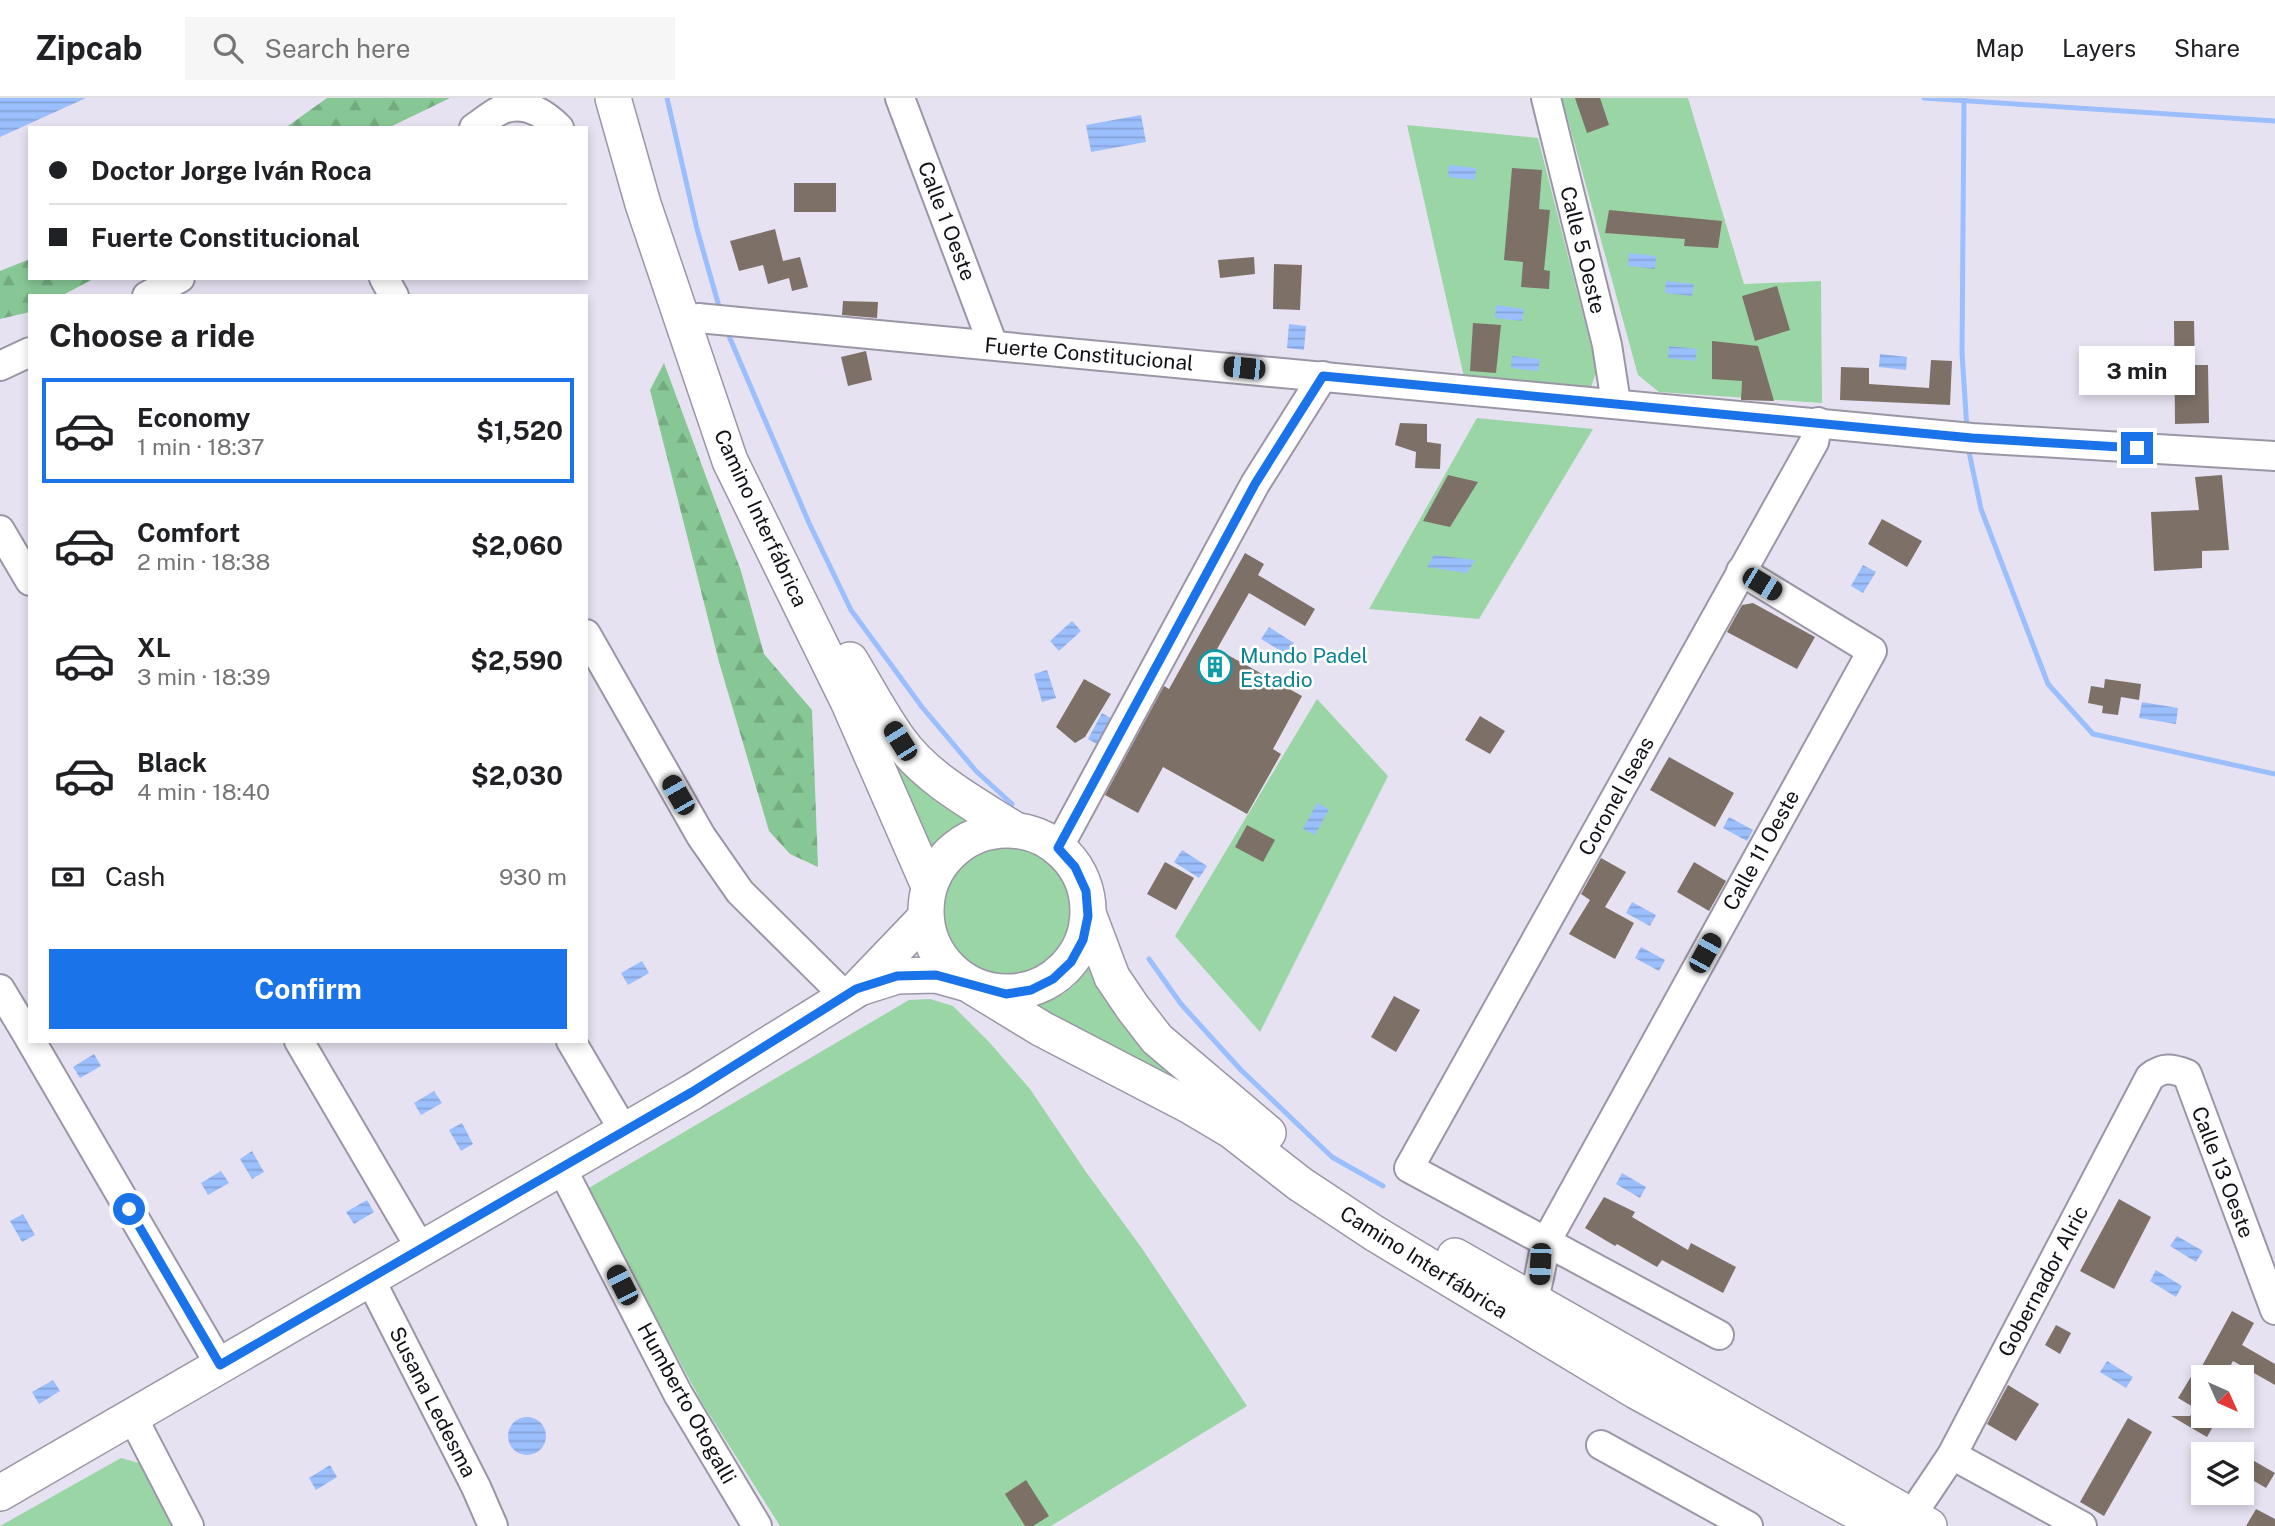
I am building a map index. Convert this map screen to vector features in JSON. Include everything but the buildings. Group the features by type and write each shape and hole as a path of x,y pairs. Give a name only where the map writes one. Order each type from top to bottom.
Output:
{"main road":[{"name":"Camino Interfábrica","path":"613,98 643,204 730,461 848,701 927,902 930,942 943,963 971,985 1042,1029 1190,1106 1232,1131 1300,1184 1374,1233 1612,1377 1908,1523"},
{"name":"Camino Interfábrica","path":"639,98 664,207 698,318 745,442 780,520 849,657 900,741 923,766 949,787 1015,830"},
{"name":"Camino Interfábrica","path":"927,902 942,862 962,843 988,832 1015,830 1038,835 1058,848 1075,867 1086,891 1088,916 1083,940 1071,962 1053,979 1031,990 1006,994 971,985"},
{"path":"0,1493 692,1092 850,993 870,977 927,902"},
{"name":"Camino Interfábrica","path":"1088,916 1112,976 1157,1039 1250,1119 1318,1172 1402,1227 1533,1300 1908,1523"},
{"path":"850,993 897,976 936,975 971,985"}],"street":[{"name":"Calle 1 Oeste","path":"900,98 993,345"},
{"name":"Calle 5 Oeste","path":"1546,98 1606,345 1616,403"},
{"path":"477,126 503,109 525,107 547,115 557,126"},
{"path":"151,294 176,280"},
{"name":"Fuerte Constitucional","path":"698,318 1972,438 2275,456"},
{"path":"0,366 28,353"},
{"path":"1058,848 1255,484 1323,376"},
{"name":"Coronel Iseas","path":"1546,1240 1409,1168 1814,442 1818,422"},
{"path":"0,530 28,578"},
{"name":"Calle 11 Oeste","path":"1533,1300 1539,1283 1546,1240 1872,651 1741,571"},
{"path":"588,638 701,836 740,892 850,993"},
{"path":"0,989 28,1037"},
{"path":"32,1043 220,1365"},
{"path":"300,1043 421,1249"},
{"path":"572,1043 624,1132"},
{"name":"Gobernador Alric","path":"1908,1523 1952,1455 2150,1077 2158,1070 2171,1068 2187,1074"},
{"name":"Calle 13 Oeste","path":"2187,1074 2275,1310"},
{"name":"Humberto Otogalli","path":"561,1167 678,1394 757,1526"},
{"path":"1546,1240 1719,1335"},
{"name":"Susana Ledesma","path":"370,1279 476,1486 493,1526"},
{"path":"132,1416 189,1526"},
{"path":"1601,1445 1748,1526"},
{"path":"1952,1455 2082,1526"}],"green space":[{"path":"327,98 450,98 392,126 288,126"},
{"path":"1562,98 1688,98 1744,284 1821,281 1822,403 1659,392 1638,375"},
{"path":"1407,125 1538,138 1597,370 1590,390 1464,377"},
{"path":"28,260 28,280 91,280 65,294 28,294 28,312 0,319 0,271"},
{"path":"683,290 727,415 801,572 866,700 985,819 955,828 928,853 720,409"},
{"path":"664,363 741,571 764,654 812,710 818,867 790,854 769,831 719,662 650,390"},
{"path":"1477,418 1593,429 1479,619 1369,609"},
{"path":"1317,699 1388,776 1260,1032 1175,936"},
{"path":"1007,847 1032,852 1054,866 1068,888 1073,913 1068,938 1054,960 1032,974 1007,979 982,974 960,960 946,938 941,913 946,888 960,866 982,852"},
{"path":"1094,956 1129,1015 1304,1168 1468,1279 1036,1006 1071,988"},
{"path":"930,999 953,1006 1030,1089 1141,1247 1247,1406 1051,1526 780,1526 701,1401 587,1189 909,1000"},
{"path":"121,1458 139,1463 171,1526 0,1526"}],"water":[{"path":"0,98 86,98 0,137"},
{"path":"1141,115 1146,142 1091,152 1086,125"},
{"path":"1449,165 1476,168 1475,180 1448,177"},
{"path":"1629,253 1656,256 1655,269 1628,266"},
{"path":"1666,281 1694,284 1692,296 1665,293"},
{"path":"1496,305 1524,309 1522,321 1495,318"},
{"path":"1289,324 1306,326 1304,350 1287,348"},
{"path":"1669,346 1697,349 1695,361 1668,358"},
{"path":"1880,354 1907,357 1906,370 1879,367"},
{"path":"1512,356 1540,359 1538,371 1511,368"},
{"path":"1434,555 1475,560 1467,573 1427,567"},
{"path":"1863,565 1876,572 1863,593 1851,586"},
{"path":"1072,621 1081,631 1059,651 1050,641"},
{"path":"1269,627 1294,643 1286,654 1261,639"},
{"path":"1047,670 1056,698 1042,702 1034,674"},
{"path":"2142,702 2178,708 2176,724 2139,718"},
{"path":"1102,713 1114,720 1100,746 1088,739"},
{"path":"1317,803 1329,809 1315,835 1303,829"},
{"path":"1729,817 1753,830 1747,841 1723,828"},
{"path":"1182,850 1207,866 1199,878 1174,862"},
{"path":"1632,902 1656,915 1650,926 1626,913"},
{"path":"1641,947 1665,960 1659,971 1635,958"},
{"path":"642,961 649,973 628,985 621,973"},
{"path":"94,1054 101,1066 80,1078 73,1067"},
{"path":"434,1091 442,1103 421,1115 414,1103"},
{"path":"462,1123 473,1144 461,1151 449,1130"},
{"path":"252,1151 264,1172 252,1179 240,1159"},
{"path":"221,1171 229,1183 208,1195 201,1183"},
{"path":"1622,1173 1646,1187 1640,1198 1616,1184"},
{"path":"367,1200 374,1212 354,1224 346,1212"},
{"path":"23,1214 35,1235 22,1242 10,1221"},
{"path":"2177,1236 2203,1251 2196,1262 2170,1246"},
{"path":"2156,1270 2182,1286 2176,1297 2150,1281"},
{"path":"2107,1361 2133,1377 2126,1388 2100,1372"},
{"path":"53,1380 60,1391 39,1404 32,1392"},
{"path":"527,1417 540,1423 546,1436 540,1449 527,1455 514,1449 508,1436 514,1423"},
{"path":"330,1465 337,1477 316,1490 309,1478"}],"waterway":[{"path":"667,98 697,229 720,310"},
{"path":"1924,98 2275,121"},
{"path":"1964,101 1962,353 1967,430"},
{"path":"726,329 809,523 851,610 922,707 976,771 1012,804"},
{"path":"1968,447 1981,509 2048,684 2093,734 2275,774"},
{"path":"1149,959 1181,1004 1241,1070 1332,1157 1383,1186"}],"place":[{"name":"Mundo Padel Estadio","path":"1215,667"}],"route":[{"path":"129,1209 220,1365 692,1092 856,989 897,976 936,975 1006,994 1031,990 1053,979 1071,962 1083,940 1088,916 1086,891 1075,867 1058,848 1255,484 1323,376 1972,438 2137,448"}]}
